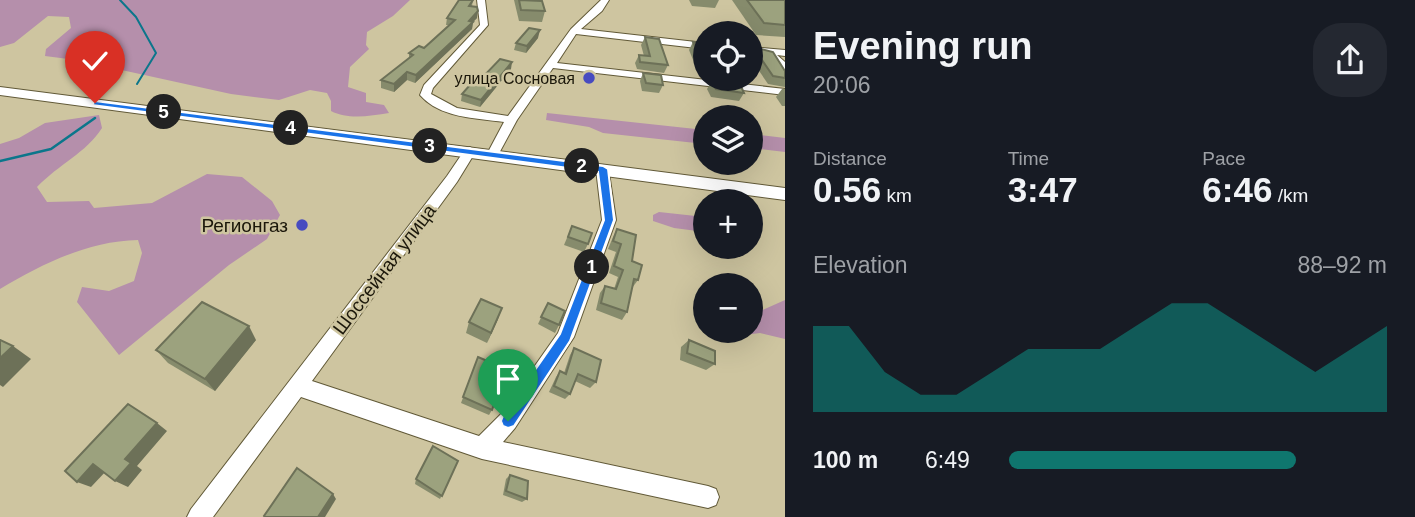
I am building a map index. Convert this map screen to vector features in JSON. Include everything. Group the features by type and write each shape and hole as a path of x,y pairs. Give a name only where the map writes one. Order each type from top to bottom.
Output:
{"main road":[{"path":"0,91 785,194"}],"street":[{"path":"481,0 484,25 428,87 425,95 438,105 451,110 511,120"},
{"path":"493,154 511,120 574,31 602,7 605,0"},
{"path":"574,31 693,45"},
{"path":"763,51 785,53"},
{"path":"766,51 785,67"},
{"path":"551,65 785,92"},
{"name":"Шоссейная улица","path":"199,517 452,179 470,151"},
{"path":"482,448 508,421 565,337 609,220 603,169"},
{"path":"297,386 482,448 708,497"}],"shaded area":[{"path":"0,0 410,0 393,16 367,32 366,45 369,49 350,67 348,87 366,93 366,102 384,105 389,113 345,116 331,111 331,101 327,93 310,90 279,100 231,94 76,60 45,56 46,49 71,28 69,17 48,16 14,43 0,47"},
{"path":"547,113 693,129 693,143 603,133 589,127 546,120"},
{"path":"99,115 102,128 96,137 37,187 47,202 89,201 94,208 152,203 207,174 242,177 272,201 280,215 267,239 229,265 119,355 77,302 82,287 109,291 134,281 142,253 138,240 83,249 32,271 0,289 0,144 19,138 45,123"},
{"path":"763,135 785,138 785,152 763,149"},
{"path":"659,212 693,216 693,230 653,221 653,215"},
{"path":"785,300 785,339 763,334 763,310"}],"building":[{"path":"459,0 473,0 469,6 477,7 478,11 469,21 473,22 416,75 407,72 394,84 381,80 413,55 409,53 419,46 424,48 455,20 447,18"},
{"path":"519,0 542,1 545,11 521,10"},
{"path":"747,0 785,0 785,25 763,21"},
{"path":"529,28 540,30 527,46 516,43"},
{"path":"645,37 659,39 668,65 640,62 639,55 650,56"},
{"path":"763,50 773,52 785,71 785,78 773,76 763,62"},
{"path":"500,59 512,62 481,100 462,94 477,77 482,78"},
{"path":"643,73 661,75 663,85 646,83"},
{"path":"572,226 592,233 588,244 568,237"},
{"path":"617,229 636,235 632,261 642,265 638,280 634,279 627,312 601,303 605,286 616,289 623,270 614,266 621,244 613,241"},
{"path":"481,299 502,308 491,333 469,322"},
{"path":"202,302 249,326 205,379 156,350"},
{"path":"548,303 565,311 559,325 541,317"},
{"path":"0,340 13,346 0,358"},
{"path":"689,340 715,351 715,364 687,353"},
{"path":"574,348 601,360 596,382 578,374 570,394 554,386 560,371 566,374"},
{"path":"478,357 506,369 492,410 463,397"},
{"path":"128,404 157,423 125,459 131,463 115,481 93,464 77,482 65,471"},
{"path":"433,446 458,461 442,496 416,479"},
{"path":"297,468 333,494 318,517 265,517 264,516"},
{"path":"510,475 528,481 527,499 506,491"}],"waterway":[{"path":"120,0 136,17 156,53 137,84"},
{"path":"0,161 51,149 95,118"}],"place":[{"name":"улица Сосновая","path":"589,78"},
{"name":"Регионгаз","path":"302,225"}],"route":[{"path":"95,103 603,169 609,220 565,337 508,421"}]}
